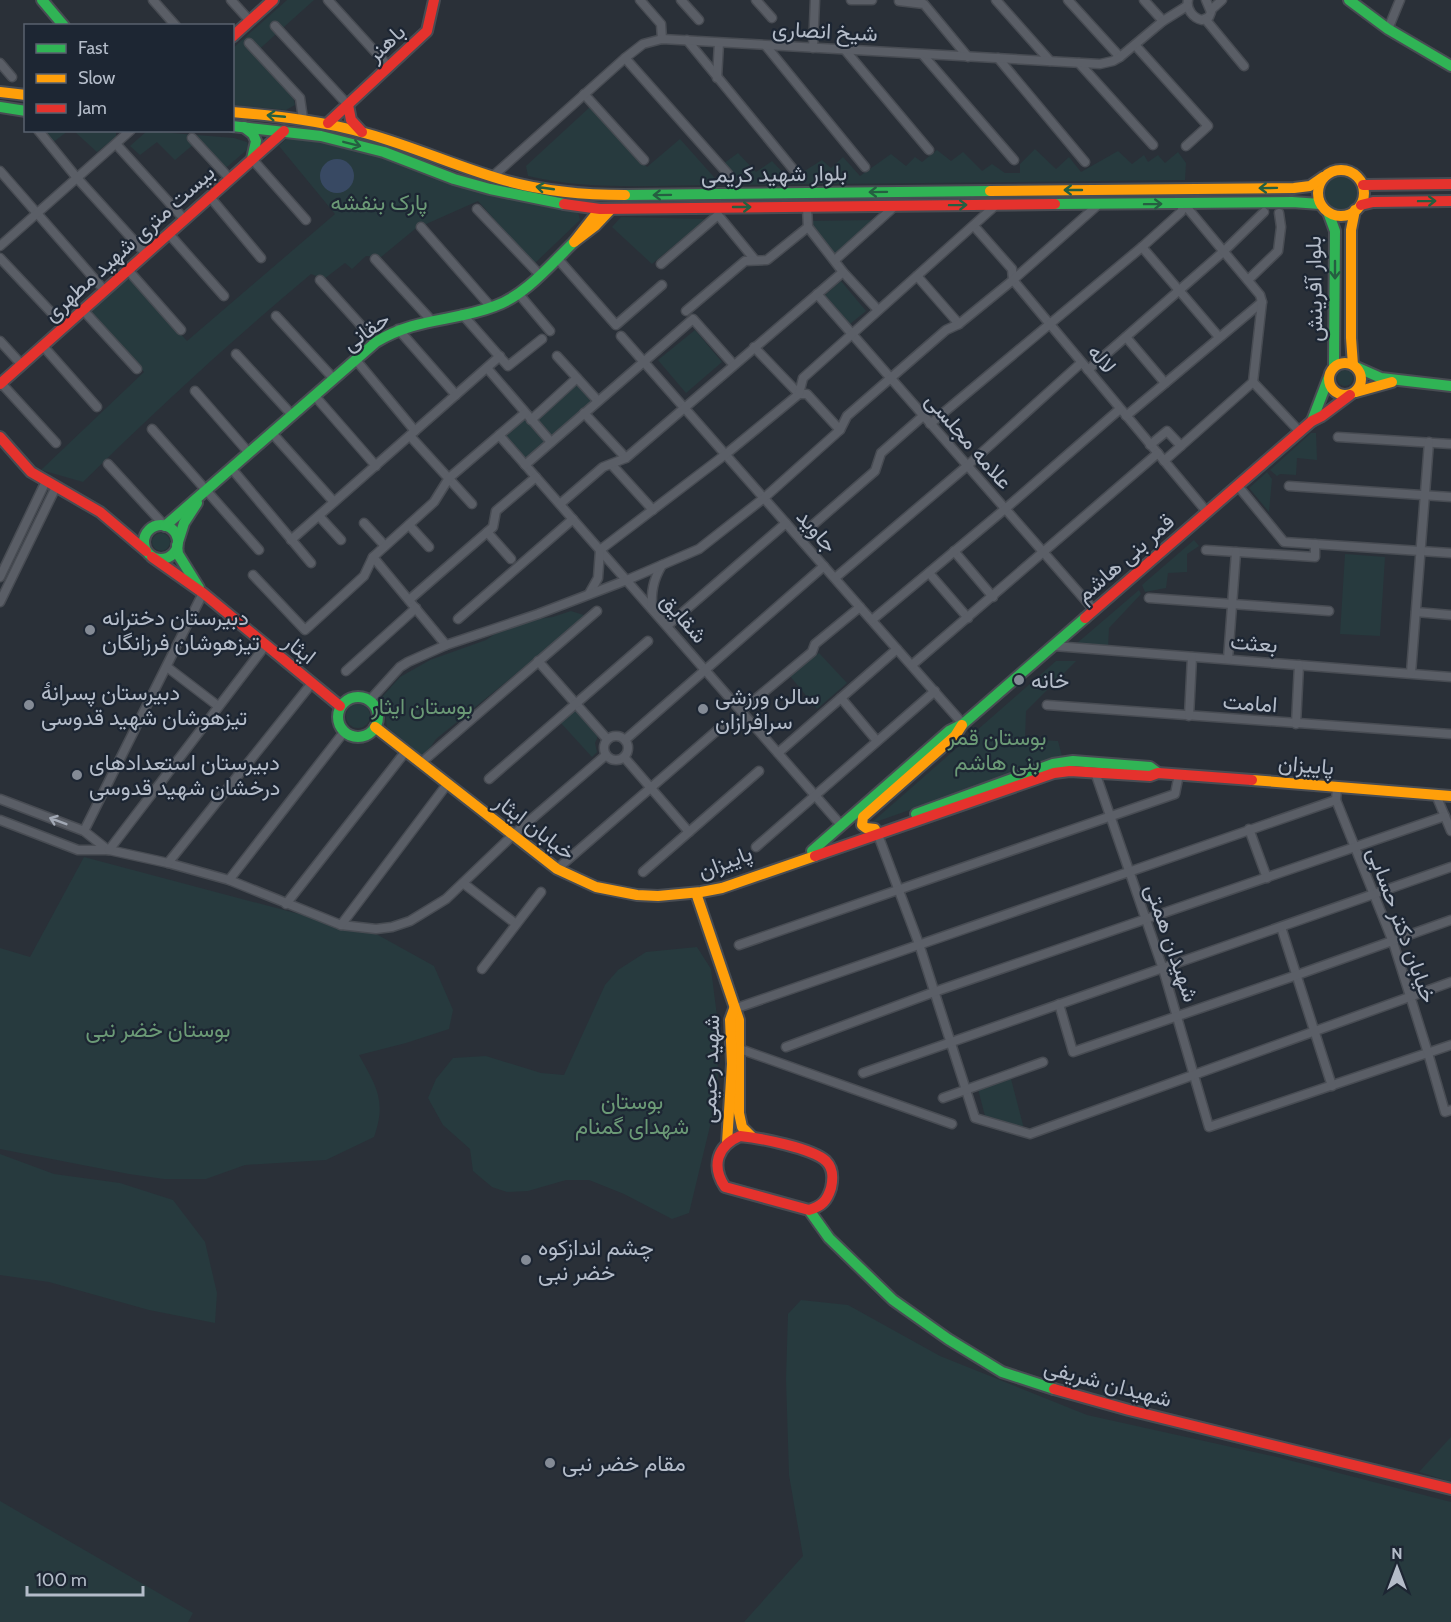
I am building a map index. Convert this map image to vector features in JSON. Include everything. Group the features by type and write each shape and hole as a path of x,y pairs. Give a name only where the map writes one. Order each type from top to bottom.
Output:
{"main road":[{"path":"42,0 62,24"},
{"path":"234,35 273,0"},
{"name":"باهنر","path":"328,123 427,31 434,0"},
{"path":"1349,0 1388,29 1450,63"},
{"path":"0,92 24,95"},
{"path":"348,105 351,120 362,132"},
{"path":"0,108 24,112"},
{"name":"بلوار شهید کریمی","path":"234,112 328,123 527,185 608,195 1294,188 1310,186 1323,177"},
{"path":"238,127 254,133 256,151 252,159"},
{"name":"بلوار شهید کریمی","path":"238,127 321,136 384,152 454,179 490,189 552,202 605,209 718,211 807,207 1292,202 1324,208"},
{"name":"بیست متری شهید مطهری","path":"1,384 284,131"},
{"path":"1358,208 1364,199 1363,185 1355,174 1342,169 1329,172 1323,177 1317,190 1324,208 1334,215 1346,216 1373,202 1451,201"},
{"path":"1363,185 1448,183"},
{"path":"1389,202 1385,192 1392,185"},
{"path":"1292,202 1301,198 1300,190 1294,188"},
{"path":"605,209 608,195"},
{"name":"بلوار آفرینش","path":"1324,208 1335,231 1334,367"},
{"name":"بلوار آفرینش","path":"1355,366 1351,338 1351,230 1358,208"},
{"name":"حقانی","path":"164,525 205,493 376,342 398,329 491,308 518,293 574,242 605,209"},
{"path":"1312,421 1334,367 1343,363 1355,366 1372,375 1398,381 1451,386"},
{"path":"1353,393 1362,379 1355,366"},
{"path":"1328,379 1335,392 1345,396 1398,381"},
{"name":"قمر بنی هاشم","path":"812,851 948,731 963,724 1054,646 1312,421 1353,393"},
{"path":"0,437 31,472 100,512 127,536 138,539 145,536"},
{"path":"203,593 178,554 177,544 175,532 164,525 150,529 145,536 144,545 149,554 160,559 169,557 175,551 177,544 184,523 205,493"},
{"name":"ایثار","path":"127,536 203,593 340,706"},
{"path":"357,696 370,700 378,715 372,732 361,737 344,732 337,717 344,701 357,696"},
{"name":"قمر بنی هاشم","path":"876,832 862,825 863,817 955,736 963,724"},
{"name":"خیابان ایثار","path":"375,727 574,880 591,887 620,893 644,895 696,893"},
{"name":"پاییزان","path":"696,893 722,888 1053,764 1073,761 1150,777 1158,773 1179,774 1451,795"},
{"name":"پاییزان","path":"696,893 812,851 876,832"},
{"name":"شهید رحیمی","path":"696,893 734,1009 730,1020 732,1064 727,1143 719,1152 716,1164 718,1179 725,1187 809,1210"},
{"path":"734,1009 739,1020 739,1113 742,1127 752,1137"},
{"path":"727,1143 740,1136 752,1137 825,1160 832,1170 833,1180 828,1199 822,1206 809,1210"},
{"name":"شهیدان شریفی","path":"809,1210 829,1238 894,1300 932,1328 1002,1372 1035,1384 1129,1410 1451,1489"}],"street":[{"path":"153,0 174,24"},
{"path":"231,0 250,21"},
{"path":"328,0 389,67"},
{"path":"640,0 661,24 662,39"},
{"path":"681,0 699,20"},
{"path":"756,0 771,18"},
{"path":"813,48 815,0"},
{"path":"851,0 872,0"},
{"path":"996,0 1050,62"},
{"path":"1068,0 1120,57"},
{"path":"1144,0 1163,21"},
{"path":"1206,0 1212,9"},
{"path":"1206,20 1212,9 1222,0"},
{"path":"1388,29 1400,0"},
{"path":"899,1 924,4 968,57"},
{"path":"1187,3 1195,17 1206,20 1244,66"},
{"name":"شیخ انصاری","path":"494,176 625,58 643,44 662,39 1100,64 1120,57 1187,3"},
{"path":"275,26 348,105"},
{"path":"687,40 793,169"},
{"path":"249,43 300,98 303,119"},
{"path":"717,78 719,43"},
{"path":"1135,45 1208,126 1186,146"},
{"path":"766,46 865,167"},
{"path":"845,50 929,150"},
{"path":"923,55 1014,160"},
{"path":"625,58 728,174"},
{"path":"998,58 1085,162"},
{"path":"0,63 12,77"},
{"path":"1079,63 1153,146"},
{"path":"584,94 644,160"},
{"path":"40,132 77,178 146,254"},
{"path":"0,246 129,132"},
{"path":"192,138 230,179"},
{"path":"116,144 185,219"},
{"path":"252,159 306,220"},
{"path":"0,171 105,291"},
{"path":"210,197 261,258"},
{"path":"370,700 400,667 446,645 627,580 699,549 764,498 840,430 847,416 946,330 959,324 1013,280 1099,204"},
{"path":"930,424 1142,247 1181,212 1184,204 1260,295 1262,302 1253,382 1164,461"},
{"path":"589,594 598,578 600,550 726,454 799,394 803,378 996,205"},
{"path":"835,260 895,206"},
{"path":"807,207 808,227 843,272 878,310"},
{"path":"477,209 539,274"},
{"path":"660,264 718,211 755,260"},
{"path":"1088,370 1224,252 1264,212"},
{"path":"1248,280 1278,251 1281,227 1279,213"},
{"name":"لاله","path":"974,226 1012,269 1013,280 1207,512"},
{"path":"421,227 491,308"},
{"path":"686,311 745,261 767,260 808,227"},
{"path":"169,234 224,296"},
{"path":"1142,247 1219,337"},
{"path":"0,258 64,327"},
{"path":"557,258 616,325 662,285"},
{"path":"375,259 431,320"},
{"path":"128,270 181,330"},
{"path":"560,504 603,467 626,458 843,272"},
{"path":"917,276 959,324"},
{"path":"320,280 376,342"},
{"path":"518,293 550,331"},
{"name":"علامه مجلسی","path":"817,294 1094,610"},
{"path":"1126,416 1262,302"},
{"path":"84,310 137,369"},
{"path":"462,314 508,366 542,339"},
{"path":"276,316 333,379"},
{"path":"525,465 693,319 733,364"},
{"path":"398,329 456,395"},
{"name":"جاوید","path":"621,336 963,724"},
{"path":"1126,337 1165,383"},
{"path":"0,341 22,365"},
{"path":"43,346 97,408"},
{"path":"754,347 799,394 807,394 840,430"},
{"path":"236,354 292,415"},
{"path":"291,540 500,356"},
{"path":"557,356 597,401"},
{"path":"356,360 472,504"},
{"path":"835,578 967,466 1081,363"},
{"path":"487,368 551,442"},
{"path":"253,575 305,630 364,576 373,557 434,502 449,478 499,435 528,416 576,378"},
{"path":"1253,382 1300,432"},
{"path":"1,384 56,443"},
{"path":"195,391 249,453"},
{"path":"314,395 376,465"},
{"path":"872,620 1120,409"},
{"path":"584,413 626,458"},
{"path":"799,537 875,471 881,453 923,416"},
{"path":"152,429 205,493 259,550"},
{"path":"1150,445 1167,430 1180,446"},
{"path":"272,432 334,502"},
{"name":"شقایق","path":"499,435 841,825"},
{"path":"1338,437 1451,444"},
{"path":"1411,673 1429,442"},
{"path":"912,666 1158,453"},
{"path":"108,465 164,525"},
{"path":"612,465 653,510"},
{"path":"232,469 311,563"},
{"path":"409,600 493,527 496,511 536,477"},
{"path":"0,577 51,484"},
{"path":"0,602 51,484"},
{"path":"1238,486 1284,542 1451,553"},
{"path":"1289,486 1451,497"},
{"path":"319,516 341,540"},
{"path":"458,620 573,519"},
{"path":"364,523 385,546"},
{"path":"667,626 786,523"},
{"path":"409,525 429,547"},
{"path":"487,532 511,559"},
{"path":"1206,550 1315,557 1315,544"},
{"path":"954,551 993,597"},
{"path":"1228,659 1236,552"},
{"path":"373,557 446,645"},
{"path":"652,610 651,591 662,565"},
{"path":"625,740 824,566"},
{"path":"929,573 968,618"},
{"path":"84,831 203,593"},
{"path":"1149,598 1329,611"},
{"path":"741,711 812,652 815,644 860,607"},
{"path":"346,671 416,609"},
{"path":"422,762 597,611"},
{"path":"1416,612 1451,615"},
{"path":"489,779 648,641"},
{"path":"109,850 265,646"},
{"name":"بعثت","path":"1054,646 1451,676"},
{"path":"778,753 897,649"},
{"path":"1189,716 1192,657"},
{"path":"538,662 607,739"},
{"path":"1296,724 1299,665"},
{"path":"167,667 218,706"},
{"path":"168,863 312,683"},
{"path":"756,847 934,691"},
{"path":"841,698 877,741"},
{"name":"امامت","path":"1047,705 1451,735"},
{"path":"557,869 721,728"},
{"path":"229,880 344,732"},
{"path":"618,736 625,740 628,749 624,757 613,760 606,756 604,749 607,739 618,736"},
{"path":"286,904 406,751"},
{"path":"0,820 78,850 109,850 168,863 229,880 341,925 376,929 410,921 446,899 513,835 606,756"},
{"path":"624,757 689,832"},
{"name":"شهیدان همتی","path":"1096,767 1144,920 1163,969 1209,1127 1332,1086"},
{"path":"644,872 759,771"},
{"path":"739,945 1175,794 1179,774"},
{"path":"341,925 448,783"},
{"name":"خیابان دکتر حسابی","path":"1337,787 1336,800 1393,942 1409,998 1448,1111"},
{"path":"1436,795 1451,831"},
{"path":"0,799 84,831 109,850"},
{"path":"734,1009 1336,800"},
{"path":"786,1047 934,992 1445,816"},
{"path":"1250,829 1267,878"},
{"path":"876,832 919,944 975,1118 1030,1134 1451,982"},
{"path":"863,1073 1451,867"},
{"path":"463,883 516,924"},
{"path":"482,969 541,892"},
{"path":"1059,1004 1073,1052 1451,920"},
{"path":"1281,927 1332,1086 1451,1045"},
{"path":"740,1049 952,1124"},
{"path":"943,1098 1043,1062"}],"green space":[{"path":"287,0 314,0 255,53 293,96 295,105 286,110 234,105 234,47"},
{"path":"590,107 647,167 680,139 721,185 575,184 528,176 526,166"},
{"path":"44,132 67,132 52,143"},
{"path":"75,132 116,132 116,137 97,152"},
{"path":"146,132 159,132 234,138 247,142 249,148 221,172 194,144 175,160 157,142 140,155 130,146"},
{"name":"پارک بنفشه","path":"289,136 384,157 468,189 564,211 578,212 580,220 534,264 478,201 415,229 381,257 366,256 352,269 345,263 324,279 311,274 195,375 83,482 41,470 144,372 89,312 128,276 187,341 335,214 279,146"},
{"path":"1035,149 1056,169 1069,157 1081,172 1118,151 1132,164 1144,155 1148,162 1158,155 1165,163 1178,152 1186,163 1185,180 741,185 723,164 738,153 756,172 772,161 790,180 822,160 831,168 843,157 860,176 891,154 906,166 915,157 922,162 937,150 951,161 963,152 982,171 992,164 1005,173 1020,173 1020,164"},
{"path":"1341,174 1354,179 1359,192 1354,205 1341,210 1328,205 1323,192 1328,179"},
{"path":"621,217 706,219 652,264 612,227"},
{"path":"875,220 836,255 809,221"},
{"path":"841,281 866,311 850,324 825,295"},
{"path":"695,330 722,362 686,393 658,360"},
{"path":"1345,370 1353,378 1345,386 1337,378"},
{"path":"577,380 596,399 526,460 503,434 527,413 533,421"},
{"path":"1311,433 1316,433 1317,460 1297,458 1296,475 1280,474 1277,476 1270,470"},
{"path":"1267,472 1272,479 1269,512 1249,488"},
{"path":"157,533 165,533 170,538 168,549 157,551 152,546 152,538"},
{"path":"1194,540 1199,546 1187,554 1187,572 1168,573 1166,588 1145,592 1142,585"},
{"path":"1345,554 1385,557 1380,636 1340,634"},
{"path":"1139,590 1141,594 1109,628 1108,648 1076,644"},
{"name":"بوستان ایثار","path":"571,611 587,616 436,739 424,757 387,727 385,713 380,704 383,696 400,677 430,660 486,640 512,622 553,617"},
{"path":"819,653 847,683 817,709 790,676"},
{"name":"بوستان قمر بنی هاشم","path":"1056,661 1076,661 1026,711 1025,739 1058,741 1062,756 870,824"},
{"path":"358,704 367,707 370,716 367,725 358,728 349,725 346,716 349,707"},
{"path":"576,710 598,736 595,743 597,752 592,757 560,722"},
{"name":"بوستان خضر نبی","path":"84,857 378,935 434,966 453,1010 449,1029 359,1055 378,1094 380,1113 374,1137 326,1160 245,1165 206,1179 164,1179 0,1149 0,948 30,957"},
{"name":"بوستان شهدای گمنام","path":"697,947 711,969 717,1016 718,1093 689,1213 672,1219 624,1194 589,1180 566,1180 528,1191 507,1192 492,1187 473,1171 470,1149 443,1125 428,1098 436,1079 453,1058 486,1056 541,1073 564,1075 605,985 618,970 646,952"},
{"path":"1011,1079 1024,1129 985,1116 978,1089"},
{"path":"0,1154 54,1174 120,1183 173,1200 205,1242 217,1293 215,1323 149,1310 49,1282 0,1275"},
{"path":"801,1300 848,1305 940,1356 1087,1415 1277,1457 1451,1502 1451,1622 744,1622 803,1556 789,1475 786,1379 788,1314"},
{"path":"1451,1437 1451,1482 1419,1472"},
{"path":"0,1501 193,1613 188,1622 0,1622"}],"water":[{"path":"337,159 349,164 354,176 349,188 337,193 325,188 320,176 325,164"}],"traffic: fast":[{"path":"42,0 62,24"},
{"path":"1349,0 1388,29 1451,66"},
{"path":"0,107 24,111"},
{"path":"234,126 321,136 384,152 454,179 564,204"},
{"path":"244,127 253,134 256,141 252,159"},
{"path":"625,195 990,191"},
{"path":"1055,204 1292,202 1320,204"},
{"path":"1328,212 1335,231 1334,367"},
{"path":"165,526 376,342 406,328 480,311 506,301 528,287 574,242"},
{"path":"1356,367 1381,378 1451,386"},
{"path":"1312,421 1328,379"},
{"path":"178,542 184,523 197,503"},
{"path":"161,525 173,530 178,542 173,554 161,559 149,554 144,542 149,530 161,525"},
{"path":"177,545 178,554 199,588"},
{"path":"812,851 949,731 963,724 1085,618"},
{"path":"358,697 366,698 372,703 377,709 378,717 377,725 372,731 366,736 358,737 350,736 344,731 339,725 338,717 339,709 344,703 350,698 358,697"},
{"path":"916,814 1053,764 1073,761 1150,767 1158,773"},
{"path":"809,1210 829,1238 893,1300 948,1339 1002,1372 1054,1389"}],"traffic: slow":[{"path":"0,92 24,95"},
{"path":"234,112 351,129 386,139 489,176 521,184 565,192 625,195"},
{"path":"1346,170 1358,176 1363,184 1364,193 1363,202 1358,210 1350,215 1336,216 1324,210 1319,202 1318,188 1324,176 1332,171 1346,170"},
{"path":"990,191 1294,188 1310,186 1323,177"},
{"path":"600,209 574,242 595,226 611,209"},
{"path":"1353,365 1351,230 1355,210"},
{"path":"1345,363 1357,367 1361,379 1357,391 1345,395 1333,391 1329,379 1333,367 1345,363"},
{"path":"1356,392 1392,382"},
{"path":"875,829 862,825 863,817 955,736 962,725"},
{"path":"375,727 557,869 596,887 637,895 658,896 701,892 722,888 815,856"},
{"path":"1252,780 1451,796"},
{"path":"696,893 739,1020 739,1113 742,1127 752,1137"},
{"path":"727,1143 732,1064 730,1020 734,1009"}],"traffic: jam":[{"path":"234,35 273,0"},
{"path":"328,123 427,31 434,0"},
{"path":"348,105 351,120 362,132"},
{"path":"0,384 284,131"},
{"path":"1363,185 1451,184"},
{"path":"1361,205 1373,202 1451,201"},
{"path":"564,204 600,209 1055,204"},
{"path":"1085,618 1312,421 1350,395"},
{"path":"0,437 31,472 100,512 146,551"},
{"path":"152,557 203,593 340,706"},
{"path":"815,856 1054,773 1070,771 1150,776 1158,773 1252,780"},
{"path":"740,1136 798,1148 826,1161 832,1171 831,1188 826,1200 809,1210 725,1187 718,1172 719,1157 726,1145 740,1136"},
{"path":"1054,1389 1129,1410 1451,1489"}],"place":[{"name":"دبیرستان دخترانه تیزهوشان فرزانگان","path":"90,630"},
{"name":"خانه","path":"1019,680"},
{"name":"دبیرستان پسرانهٔ تیزهوشان شهید قدوسی","path":"29,705"},
{"name":"سالن ورزشی سرافرازان","path":"703,709"},
{"name":"دبیرستان استعدادهای درخشان شهید قدوسی","path":"77,775"},
{"name":"چشم اندازکوه خضر نبی","path":"526,1260"},
{"name":"مقام خضر نبی","path":"550,1463"}]}
